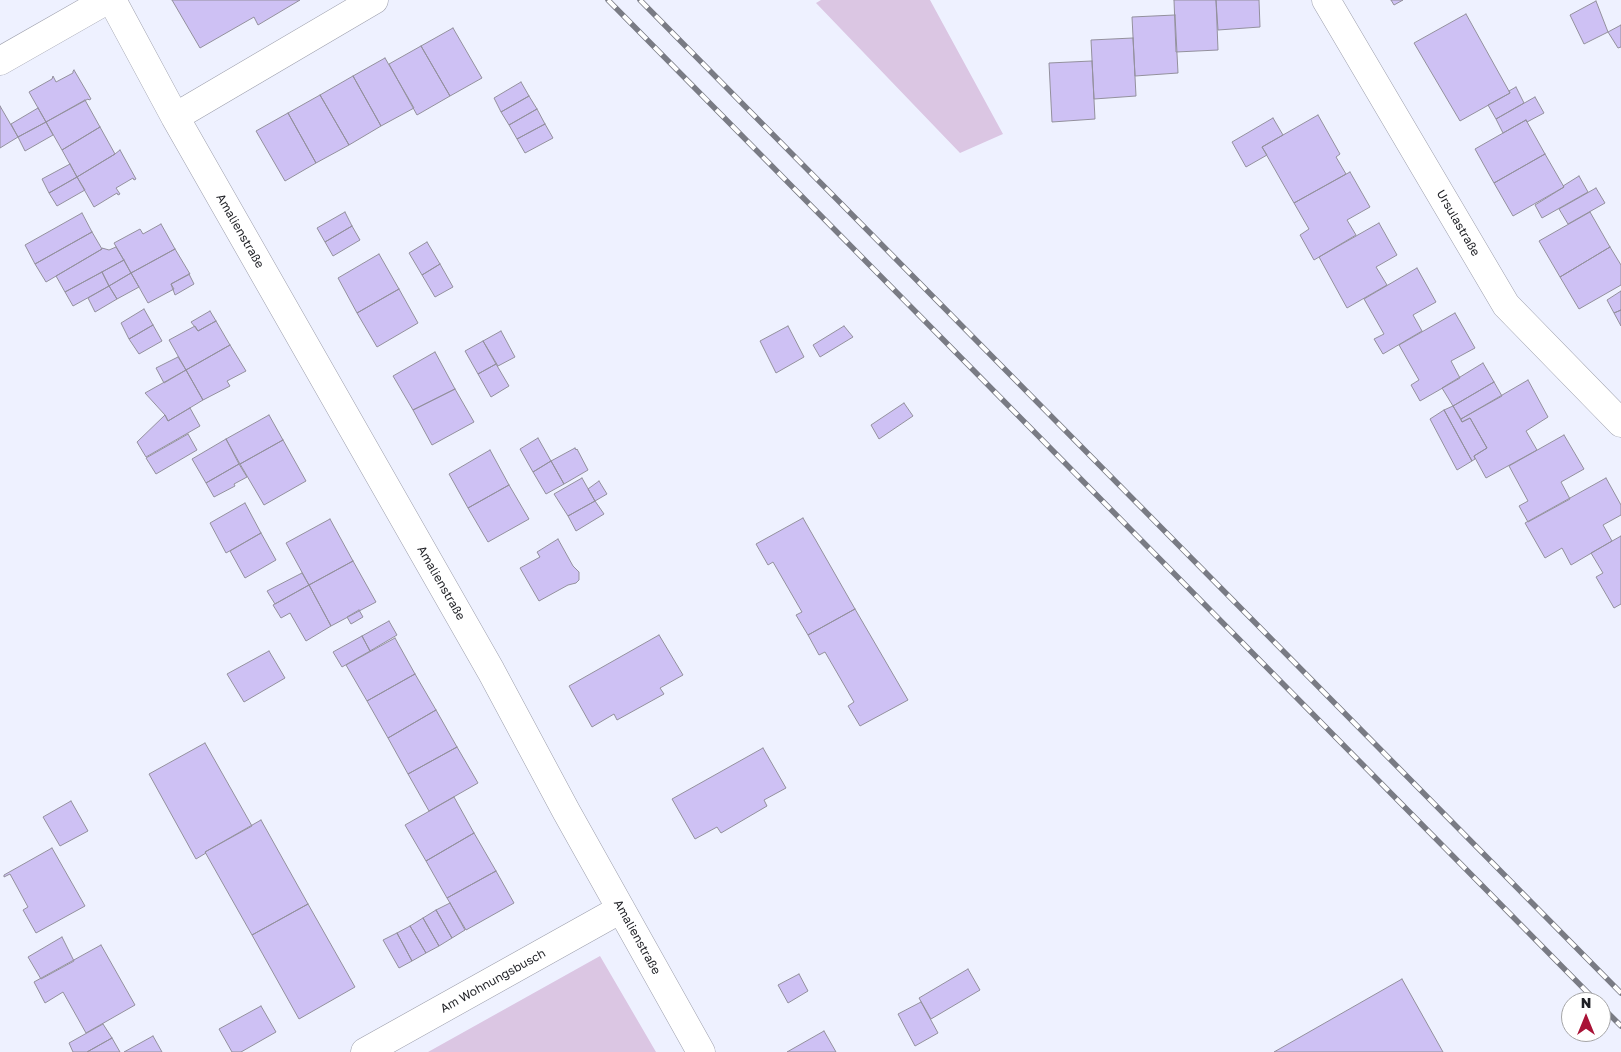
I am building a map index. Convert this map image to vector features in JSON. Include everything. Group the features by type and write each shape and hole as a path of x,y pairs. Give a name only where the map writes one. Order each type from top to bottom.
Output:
{"street":[{"path":"0,61 107,0"},
{"name":"Amalienstraße","path":"112,0 175,117 491,671 566,812 701,1052"},
{"path":"175,117 374,0"},
{"name":"Ursulastraße","path":"1326,0 1506,305 1621,423"},
{"name":"Am Wohnungsbusch","path":"364,1052 621,909"}],"shaded area":[{"path":"821,0 930,0 1003,134 960,153 816,3"},
{"path":"600,956 656,1052 428,1052"}],"building":[{"path":"172,0 300,0 258,25 254,17 200,48"},
{"path":"1174,0 1216,0 1218,50 1176,52"},
{"path":"1216,0 1259,0 1260,27 1218,30"},
{"path":"1391,0 1403,0 1394,5"},
{"path":"1596,1 1608,32 1584,44 1570,15"},
{"path":"1466,14 1510,93 1460,121 1414,43"},
{"path":"1175,15 1178,73 1135,76 1132,17"},
{"path":"1621,25 1621,47 1618,48 1608,32"},
{"path":"453,28 482,78 450,96 421,46"},
{"path":"1133,38 1136,96 1094,99 1091,40"},
{"path":"421,46 450,96 417,115 389,64"},
{"path":"385,58 414,108 381,126 353,76"},
{"path":"1092,61 1095,119 1052,122 1049,63"},
{"path":"74,70 91,99 46,122 29,92 52,79 53,76 56,82 73,73"},
{"path":"353,76 381,126 349,145 320,95"},
{"path":"521,82 529,96 501,112 494,98"},
{"path":"1516,87 1524,103 1496,119 1488,105 1510,93 1509,91"},
{"path":"320,95 349,145 316,163 288,113"},
{"path":"529,96 537,109 509,125 501,112"},
{"path":"1535,97 1544,113 1527,122 1526,120 1503,133 1496,119"},
{"path":"85,100 100,127 62,150 46,122"},
{"path":"0,106 18,137 0,148"},
{"path":"38,108 46,122 18,137 11,124"},
{"path":"537,109 545,124 517,139 509,125"},
{"path":"288,113 316,163 285,181 256,131"},
{"path":"1318,115 1340,154 1336,157 1346,174 1294,203 1262,147"},
{"path":"1273,118 1283,135 1262,147 1267,155 1246,167 1232,142"},
{"path":"1526,120 1545,154 1494,183 1475,149"},
{"path":"46,122 53,135 25,151 18,137"},
{"path":"545,124 553,138 525,153 517,139"},
{"path":"100,127 115,154 77,177 62,150"},
{"path":"120,150 136,179 134,180 133,178 116,188 120,194 118,195 117,193 94,207 77,177"},
{"path":"1545,154 1564,187 1513,216 1494,183"},
{"path":"70,164 77,177 49,193 42,179"},
{"path":"1350,172 1370,207 1347,220 1356,235 1314,260 1300,235 1309,229 1294,203"},
{"path":"1579,176 1588,192 1542,218 1535,205"},
{"path":"77,177 85,190 57,206 49,193"},
{"path":"1596,188 1605,203 1568,224 1559,209"},
{"path":"345,212 352,226 325,242 317,228"},
{"path":"1590,212 1610,247 1560,277 1539,241"},
{"path":"82,213 92,232 35,264 25,245"},
{"path":"1379,223 1397,255 1376,267 1387,285 1347,308 1319,257"},
{"path":"161,224 175,249 131,273 114,243 140,229 143,234"},
{"path":"352,226 360,240 333,256 325,242"},
{"path":"92,232 102,249 46,282 35,264"},
{"path":"427,242 440,264 422,275 409,253"},
{"path":"116,247 124,260 65,292 56,276 102,248 109,250"},
{"path":"1610,247 1621,265 1621,285 1579,309 1560,277"},
{"path":"175,249 190,274 171,284 174,289 148,303 131,273"},
{"path":"379,254 399,289 357,313 338,278"},
{"path":"124,260 131,273 109,286 102,272"},
{"path":"440,264 453,287 435,297 422,275"},
{"path":"1417,268 1436,302 1413,315 1422,331 1383,354 1374,339 1384,334 1364,299"},
{"path":"102,272 109,286 73,306 65,292"},
{"path":"131,273 139,287 117,299 109,286"},
{"path":"189,274 194,284 175,295 171,284"},
{"path":"109,286 117,299 95,312 88,298"},
{"path":"399,289 418,323 377,347 357,313"},
{"path":"1621,291 1621,310 1614,313 1607,300"},
{"path":"144,309 153,325 129,339 121,323"},
{"path":"1621,310 1621,326 1614,313"},
{"path":"210,311 216,321 198,331 191,322"},
{"path":"1455,313 1475,348 1451,361 1460,378 1420,401 1411,385 1419,380 1399,345"},
{"path":"216,321 230,345 186,370 169,340 195,326 198,331"},
{"path":"153,325 162,341 139,354 129,339"},
{"path":"788,326 804,357 776,373 760,341"},
{"path":"844,326 853,337 820,357 813,345"},
{"path":"501,331 515,357 498,366 483,341"},
{"path":"483,341 496,364 478,374 465,351"},
{"path":"230,345 246,371 227,381 230,386 203,400 186,370"},
{"path":"435,352 455,389 413,410 393,376"},
{"path":"178,357 186,370 164,383 156,368"},
{"path":"1483,363 1494,382 1453,406 1442,388"},
{"path":"496,364 509,386 491,397 478,374"},
{"path":"186,370 203,400 168,421 145,393"},
{"path":"1528,380 1548,417 1526,431 1537,450 1486,478 1474,456 1487,448 1470,418 1462,422 1461,419"},
{"path":"1494,382 1502,396 1461,419 1453,406"},
{"path":"455,389 474,422 432,445 413,410"},
{"path":"904,403 913,416 879,439 871,425"},
{"path":"1453,406 1462,422 1470,418 1487,448 1474,456 1475,459 1472,461 1444,410"},
{"path":"190,408 200,426 146,457 137,442 165,415 168,421"},
{"path":"1444,410 1472,461 1457,470 1430,419"},
{"path":"269,415 283,440 240,464 226,439"},
{"path":"188,434 197,450 156,474 146,458"},
{"path":"1564,435 1584,469 1561,482 1570,499 1528,522 1519,506 1528,501 1509,466"},
{"path":"538,438 551,461 533,472 520,449"},
{"path":"226,439 239,464 206,483 192,459"},
{"path":"283,440 306,481 264,505 240,464"},
{"path":"575,448 588,470 564,484 551,461"},
{"path":"490,450 509,485 468,508 449,474"},
{"path":"551,461 564,484 546,494 533,472"},
{"path":"239,464 247,477 214,497 206,483"},
{"path":"582,478 595,501 568,516 554,494"},
{"path":"1606,478 1621,505 1621,515 1603,525 1612,541 1571,565 1562,548 1545,558 1525,523"},
{"path":"599,481 607,494 595,501 588,489"},
{"path":"509,485 529,519 488,542 468,508"},
{"path":"595,501 604,514 576,531 568,516"},
{"path":"245,503 261,533 226,553 210,523"},
{"path":"803,518 855,609 808,635 796,615 802,612 773,562 768,565 756,544"},
{"path":"330,519 353,561 309,585 286,543"},
{"path":"261,533 276,560 245,578 230,551"},
{"path":"1621,536 1621,604 1614,608 1596,577 1603,573 1591,553"},
{"path":"558,539 573,566 579,572 579,580 539,601 520,568 540,557 537,552"},
{"path":"353,561 376,602 331,626 309,585"},
{"path":"302,573 309,585 275,604 267,591"},
{"path":"309,585 331,626 306,641 290,613 281,618 273,605"},
{"path":"855,609 908,700 860,726 848,706 854,702 825,652 819,655 808,635"},
{"path":"359,610 363,617 351,624 347,617"},
{"path":"389,621 397,635 370,651 362,636"},
{"path":"659,635 683,675 660,688 664,694 617,720 614,714 592,727 569,686"},
{"path":"362,636 370,651 342,667 333,652"},
{"path":"395,638 415,674 367,701 346,665"},
{"path":"269,651 285,678 244,702 227,674"},
{"path":"415,674 436,710 388,738 367,701"},
{"path":"436,710 457,747 408,774 388,738"},
{"path":"205,743 252,826 196,859 149,774"},
{"path":"457,747 478,783 429,811 408,774"},
{"path":"763,748 786,788 764,800 767,806 721,833 717,827 695,839 672,799"},
{"path":"454,797 474,833 426,861 405,825"},
{"path":"71,801 88,831 60,846 43,817"},
{"path":"261,820 308,904 252,935 205,852"},
{"path":"474,833 496,871 447,898 426,861"},
{"path":"52,848 85,906 36,933 23,910 28,907 10,874 4,877 4,875"},
{"path":"496,871 514,903 466,930 447,898"},
{"path":"450,903 465,930 452,938 436,910"},
{"path":"308,904 355,987 299,1019 252,935"},
{"path":"436,910 452,938 439,946 423,918"},
{"path":"423,918 439,946 426,953 410,926"},
{"path":"410,926 426,953 412,961 397,933"},
{"path":"397,933 412,961 399,968 383,940"},
{"path":"62,937 74,961 41,979 28,957"},
{"path":"101,945 135,1005 86,1033 63,992 45,1003 34,982"},
{"path":"968,969 980,990 931,1019 919,998"},
{"path":"799,974 808,991 788,1003 778,985"},
{"path":"1402,979 1443,1052 1274,1052"},
{"path":"921,1002 938,1033 915,1046 898,1014"},
{"path":"261,1006 276,1032 241,1052 232,1052 219,1029"},
{"path":"103,1024 112,1038 87,1052 73,1052 69,1043"},
{"path":"824,1031 836,1052 787,1052"},
{"path":"153,1036 162,1052 124,1052"},
{"path":"112,1038 120,1052 87,1052"}],"railway":[{"path":"608,0 1587,992"},
{"path":"640,0 1621,993"},
{"path":"1611,1016 1621,1026"}]}
